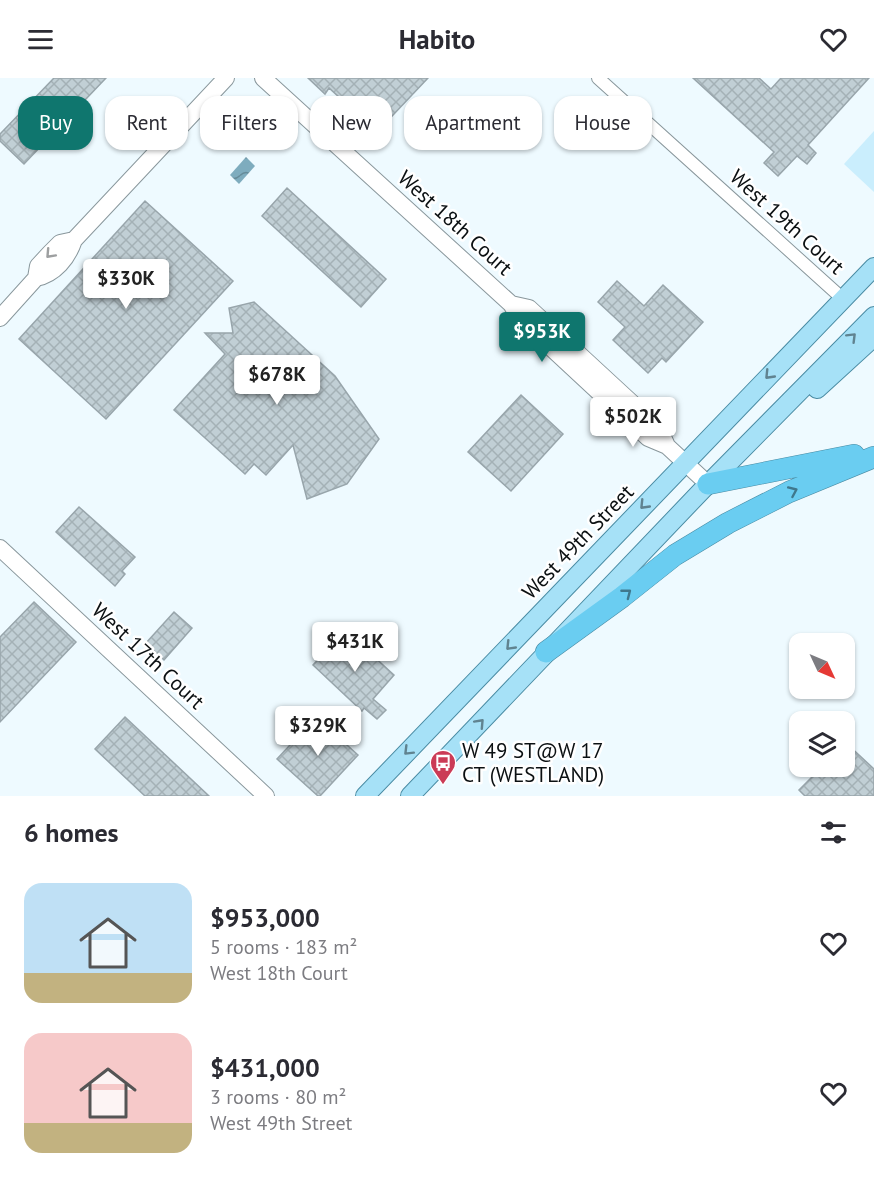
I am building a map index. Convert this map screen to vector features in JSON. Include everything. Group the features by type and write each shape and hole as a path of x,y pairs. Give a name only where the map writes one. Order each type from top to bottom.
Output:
{"highway":[{"path":"708,484 849,456 874,455"},
{"path":"546,652 675,555 728,523 789,492 874,455"}],"main road":[{"name":"West 49th Street","path":"365,796 874,267"},
{"path":"410,796 708,484 874,316"},
{"path":"758,433 786,415 874,337"}],"street":[{"path":"0,318 36,278 48,275 70,252 74,240 226,78"},
{"name":"West 18th Court","path":"262,78 511,304 520,319 648,438 667,446 708,484"},
{"name":"West 19th Court","path":"598,78 843,299"},
{"name":"West 17th Court","path":"0,549 266,796"}],"shaded area":[{"path":"874,131 874,192 844,164"}],"water":[{"path":"246,157 255,166 239,184 230,175"}],"building":[{"path":"54,78 106,78 89,96 37,96"},
{"path":"308,78 428,78 411,96 404,96 404,103 392,116 392,96 338,96 329,88 325,94"},
{"path":"693,78 759,78 771,89 781,78 869,78 808,145 816,153 807,164 797,156 778,176 764,163 774,152"},
{"path":"18,115 18,150 37,150 24,164 0,141 0,134"},
{"path":"287,188 386,279 361,307 262,216"},
{"path":"145,201 233,281 106,419 19,339"},
{"path":"617,281 644,306 663,285 703,322 666,362 662,358 648,373 613,340 625,327 598,302"},
{"path":"254,302 335,376 379,439 347,484 307,499 293,445 266,475 254,464 245,474 174,410 225,354 205,333 233,333 229,308"},
{"path":"521,395 563,434 511,491 468,452"},
{"path":"79,507 135,557 122,571 125,574 115,586 56,532"},
{"path":"34,602 76,642 0,722 0,637"},
{"path":"174,612 192,628 164,660 146,643"},
{"path":"345,630 394,675 373,699 386,710 377,719 364,708 362,711 313,665"},
{"path":"125,717 209,796 145,796 95,749"},
{"path":"316,717 358,755 320,796 277,759"},
{"path":"855,751 874,769 874,796 805,796 799,790 812,777 855,777"}],"place":[{"name":"W 49 ST@W 17 CT (WESTLAND)","path":"443,786"}]}
